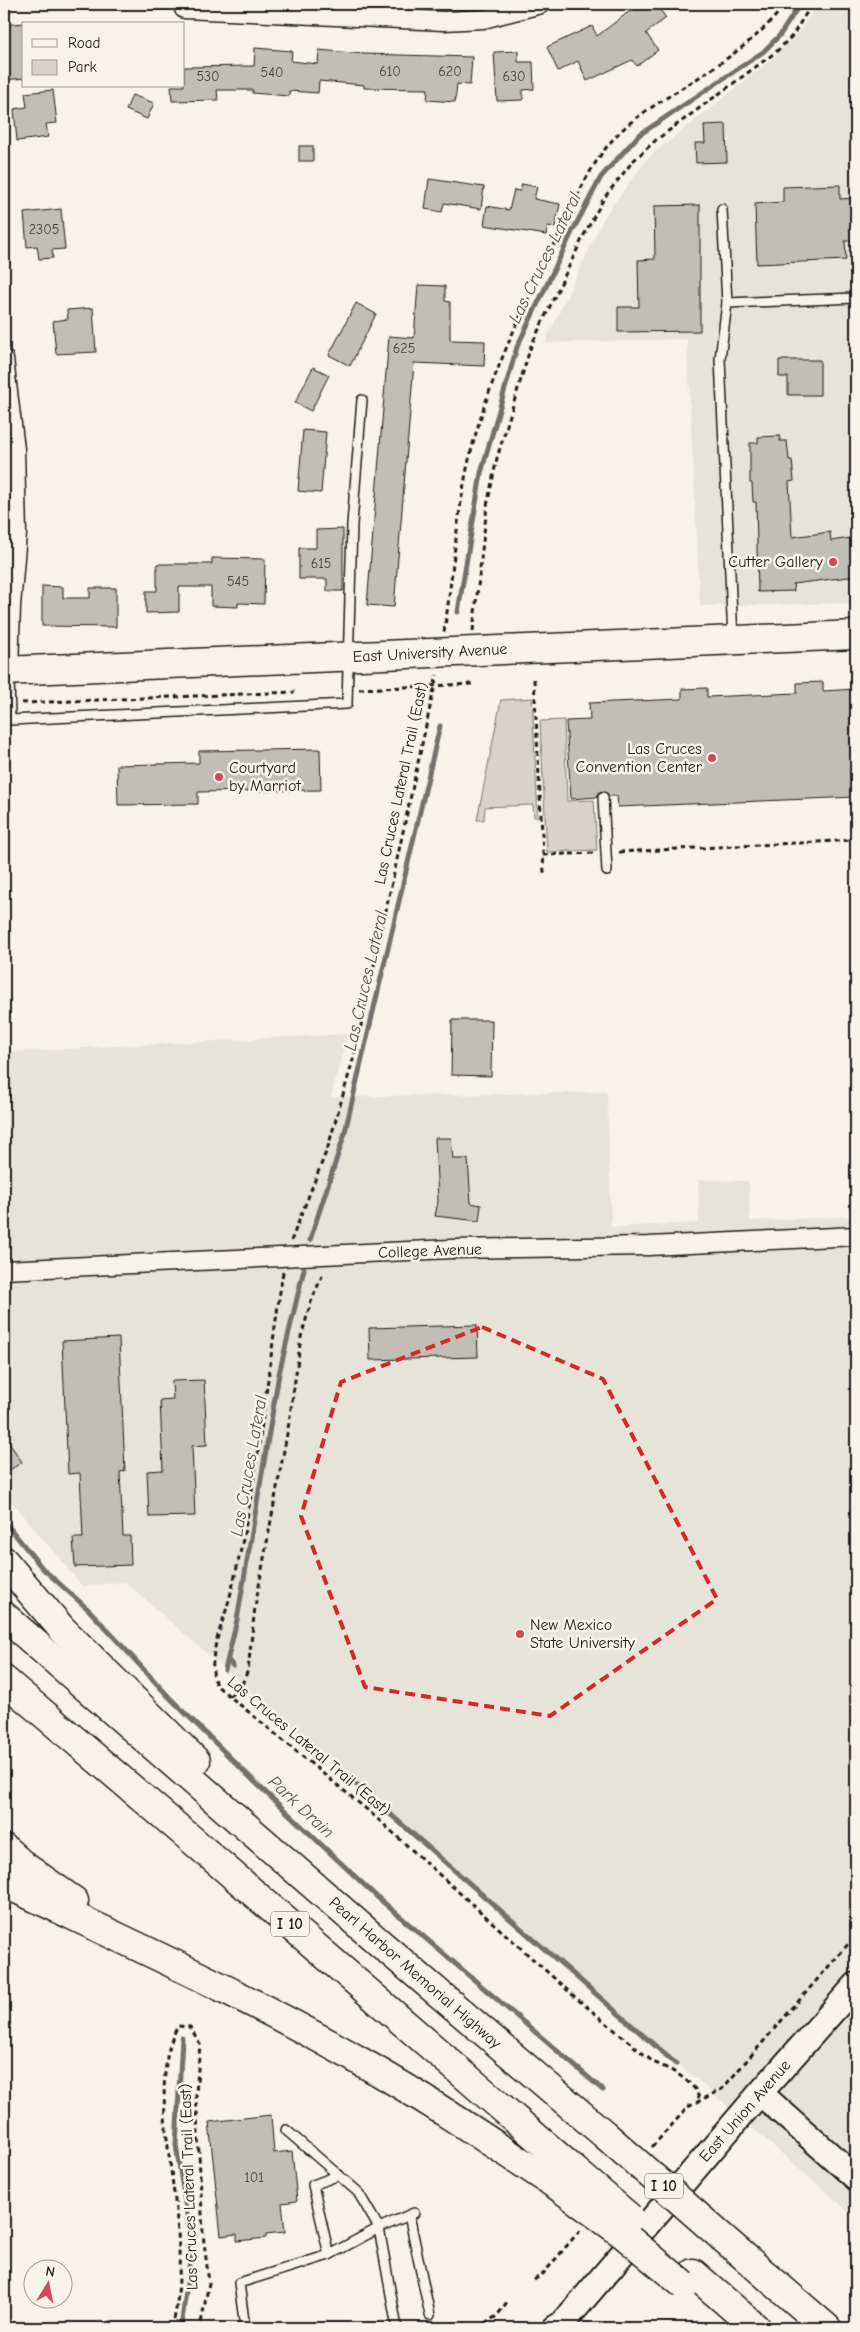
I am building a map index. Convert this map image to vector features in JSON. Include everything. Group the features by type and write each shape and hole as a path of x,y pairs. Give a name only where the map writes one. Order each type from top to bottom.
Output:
{"main road":[{"name":"East University Avenue","path":"6,671 856,636"},
{"path":"4,1561 62,1629 382,1945"},
{"name":"Pearl Harbor Memorial Highway","path":"4,1616 827,2328"},
{"name":"I 10","path":"4,1680 191,1839 567,2179 688,2279 756,2328"},
{"path":"4,1848 58,1892 233,1993 373,2068 464,2123 567,2179"},
{"path":"4,1883 233,1993"},
{"path":"688,2279 736,2328"}],"street":[{"path":"183,4 184,8 444,21 483,19 541,4"},
{"path":"4,358 9,451 17,534 6,671"},
{"name":"College Avenue","path":"4,1270 451,1249 649,1246 856,1236"},
{"name":"East Union Avenue","path":"562,2327 760,2093 856,1985"},
{"path":"760,2093 856,2178"}],"lane":[{"path":"722,209 727,304 720,359 733,640"},
{"path":"727,304 856,298"},
{"path":"6,671 10,720 347,704 352,524 362,400"},
{"path":"603,797 607,871"},
{"path":"286,2130 358,2192 379,2228 397,2328"},
{"path":"329,2255 312,2184 339,2175"},
{"path":"245,2328 239,2283 329,2255 379,2228 412,2214 430,2315"}],"path":[{"name":"Las Cruces Lateral Trail (East)","path":"700,2100 695,2089 685,2080 671,2070 653,2062 567,1991 370,1813 228,1696 216,1685 212,1675 214,1651 234,1579 253,1484 286,1256 328,1147 355,1053 435,686 453,574 462,497 468,464 484,408 506,347 578,195 596,162 618,134 648,110 697,78 757,34 785,4"},
{"path":"470,651 487,506 497,458 531,346 584,235 604,198 633,161 656,140 776,52 792,36 812,4"},
{"path":"534,679 544,873"},
{"path":"347,690 473,684"},
{"path":"8,703 297,692"},
{"path":"543,855 856,840"},
{"path":"228,1696 240,1689 248,1670 255,1607 289,1423 301,1338 311,1302 330,1255"},
{"path":"646,2154 688,2107 700,2100 711,2097 722,2089 856,1935"},
{"name":"Las Cruces Lateral Trail (East)","path":"172,2328 180,2277 176,2210 170,2171 164,2099 170,2041 178,2026 190,2027 200,2044 196,2094 203,2234 209,2283 200,2328"},
{"path":"534,2280 543,2274 586,2223"},
{"path":"476,2328 497,2316 507,2302"}],"highlighted area":[{"path":"482,1327 603,1379 717,1599 550,1716 365,1687 301,1516 341,1382"}],"shaded area":[{"path":"818,4 856,4 856,603 700,606 687,339 545,343 604,217 648,158 774,57 795,36"},
{"name":"New Mexico State University","path":"4,984 8,1052 348,1034 331,1097 607,1092 611,1227 699,1223 698,1180 749,1181 750,1221 856,1216 856,2218 125,1582 82,1586 4,1492"}],"green space":[{"path":"532,698 538,817 534,817 533,805 485,807 484,820 477,820 501,700"},
{"path":"564,720 567,801 594,800 597,850 547,852 540,721"}],"building":[{"path":"639,4 656,4 666,18 646,33 658,50 637,66 632,60 587,81 578,61 558,71 547,47 592,26 597,36"},
{"path":"22,23 22,78 5,80 4,25"},
{"path":"255,48 292,51 291,61 318,64 319,50 364,54 472,57 470,85 457,84 455,102 427,100 428,89 364,88 364,85 319,81 318,93 289,91 289,96 252,93 253,90 217,90 218,100 172,101 171,88 185,88 185,67 254,66"},
{"path":"518,51 518,62 533,62 534,89 523,90 523,100 497,101 494,52"},
{"path":"53,90 57,123 46,124 48,137 17,141 14,109 27,107 25,93"},
{"path":"132,95 154,103 147,119 126,110"},
{"path":"726,124 727,162 696,163 695,143 705,143 704,125"},
{"path":"299,146 313,146 313,161 299,161"},
{"path":"429,179 484,187 481,209 444,203 442,212 425,209"},
{"path":"522,184 537,187 534,199 560,204 555,227 548,226 546,235 484,225 487,206 509,210 514,190 520,191"},
{"path":"840,185 840,199 856,198 855,241 845,241 846,260 757,264 755,204 783,202 783,187"},
{"path":"700,205 700,331 618,332 618,307 639,307 638,260 655,259 654,206"},
{"path":"61,209 65,249 52,250 53,258 39,259 37,246 27,247 24,213"},
{"path":"418,285 445,286 445,301 450,302 450,340 485,341 484,366 414,363 394,607 367,605 389,336 414,338"},
{"path":"356,303 376,314 350,366 329,355"},
{"path":"93,308 96,352 56,354 53,321 68,319 67,310"},
{"path":"779,360 820,360 820,395 788,395 788,377 779,377"},
{"path":"313,367 329,375 311,411 295,403"},
{"path":"303,430 326,432 321,493 298,491"},
{"path":"780,436 780,441 787,441 789,460 792,460 794,481 789,482 792,537 830,532 831,541 850,538 851,546 856,545 856,576 793,584 794,591 758,592 756,502 753,502 752,483 750,483 750,443 758,443 758,437"},
{"path":"343,529 343,591 327,591 327,579 299,579 299,548 316,548 316,530"},
{"path":"212,558 265,559 264,604 238,603 238,607 211,606 211,587 179,587 179,612 146,613 146,591 157,591 157,564 212,564"},
{"path":"42,586 63,587 63,598 90,598 90,588 116,588 116,627 42,626"},
{"name":"Las Cruces Convention Center","path":"823,682 823,691 856,689 856,797 618,807 617,796 609,796 603,791 599,792 597,797 571,799 566,721 590,720 589,703 682,699 682,689 707,688 707,697 797,693 797,683"},
{"name":"Courtyard by Marriot","path":"320,749 321,790 198,792 198,804 118,805 117,765 199,763 199,751"},
{"path":"452,1020 492,1020 491,1076 451,1075"},
{"path":"435,1138 451,1138 453,1159 468,1159 471,1203 481,1205 479,1221 435,1216 438,1201"},
{"path":"477,1325 478,1357 370,1360 369,1328"},
{"path":"119,1338 125,1471 120,1472 123,1536 130,1536 131,1565 75,1567 73,1538 83,1538 80,1473 68,1474 62,1341"},
{"path":"204,1380 207,1445 192,1446 195,1516 149,1517 147,1471 163,1470 160,1400 173,1399 172,1381"},
{"path":"4,1435 22,1462 4,1474"},
{"path":"271,2115 274,2153 292,2151 297,2201 282,2203 285,2232 266,2234 266,2238 237,2241 237,2234 221,2236 209,2122"}],"waterway":[{"name":"Las Cruces Lateral","path":"458,612 481,473 517,347 573,230 601,177 639,135 763,52 780,35 800,4"},
{"name":"Las Cruces Lateral","path":"310,1240 344,1136 440,726"},
{"name":"Las Cruces Lateral","path":"225,1670 237,1620 279,1374 304,1269"},
{"name":"Park Drain","path":"4,1521 43,1569 89,1610 170,1698 259,1786 376,1896 603,2090"},
{"name":"Las Cruces Lateral","path":"228,1660 233,1666"},
{"path":"334,1765 676,2064"},
{"name":"Las Cruces Lateral","path":"181,2328 192,2246 176,2145 182,2038"}],"place":[{"name":"Cutter Gallery","path":"833,562"},
{"name":"Las Cruces Convention Center","path":"712,758"},
{"name":"Courtyard by Marriot","path":"219,777"},
{"name":"New Mexico State University","path":"520,1634"}]}
